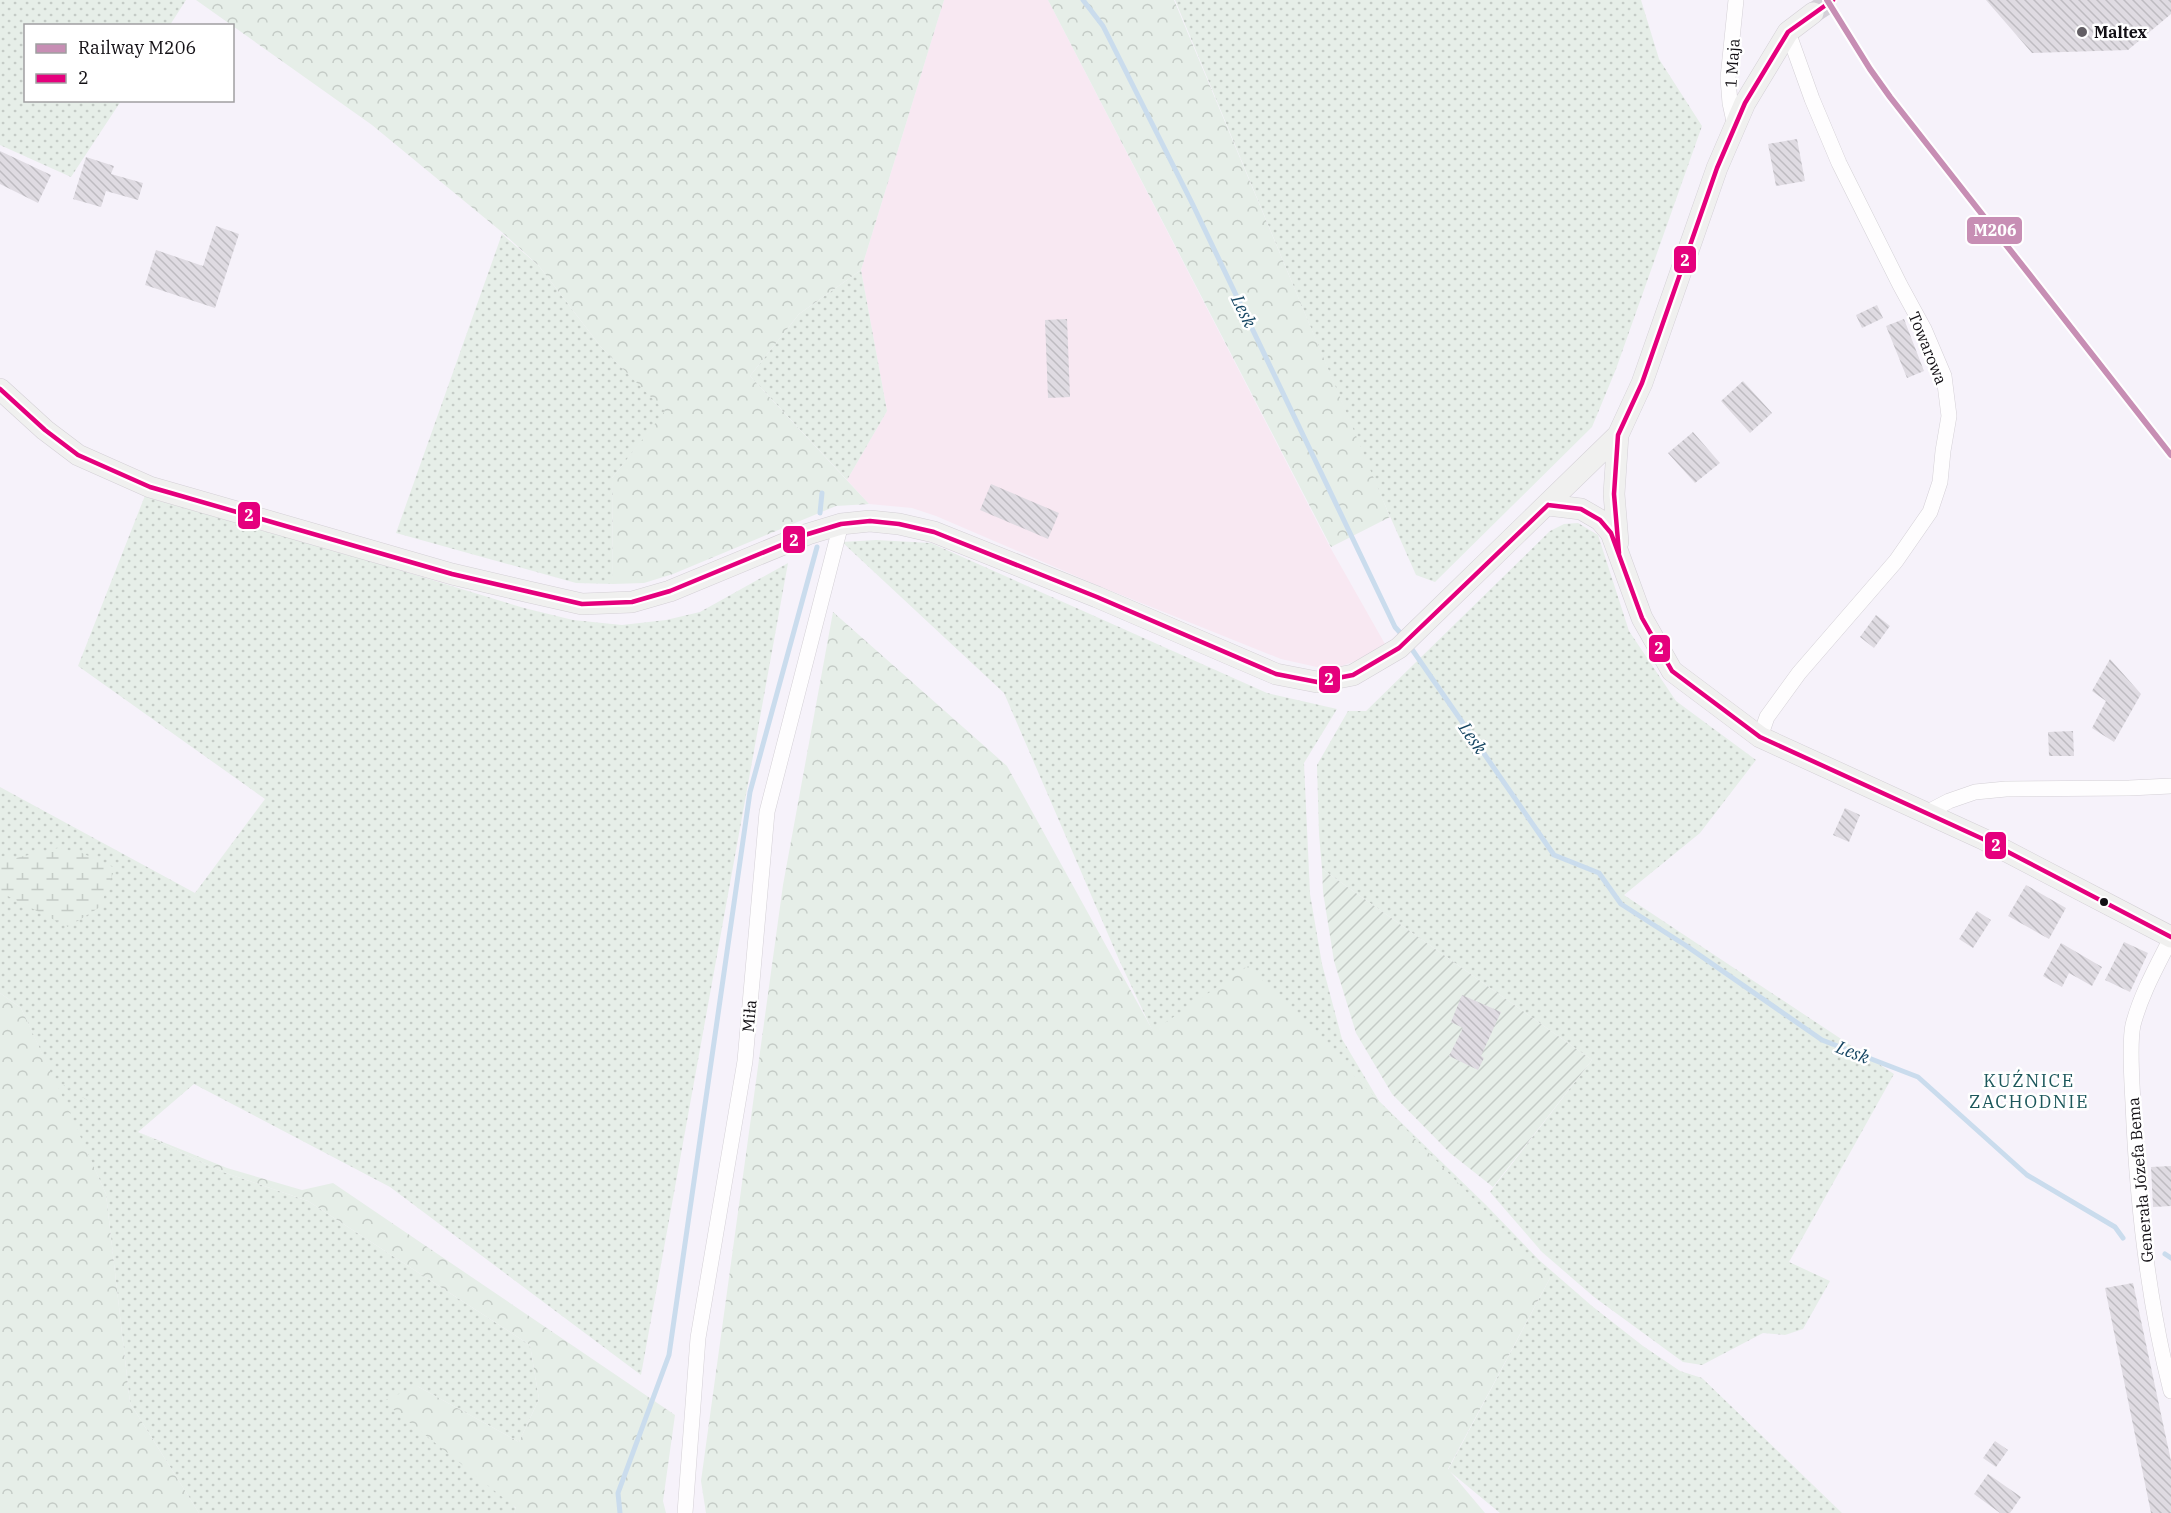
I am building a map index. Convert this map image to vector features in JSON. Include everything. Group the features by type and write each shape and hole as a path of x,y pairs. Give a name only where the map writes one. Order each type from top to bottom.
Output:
{"street":[{"name":"1 Maja","path":"1735,126 1728,78 1736,0"},
{"path":"0,389 45,430 78,455 150,487 452,574 582,604 632,603 670,591 808,534 840,524 870,521 899,524 934,532 1097,597 1276,674 1317,682 1353,675 1406,641 1618,435 1642,383 1718,168 1745,103 1788,32 1813,12"},
{"name":"Towarowa","path":"1760,737 1767,717 1799,673 1896,561 1930,512 1940,482 1949,416 1944,376 1924,329 1839,164 1788,32"},
{"path":"1618,435 1614,494 1619,553"},
{"path":"1548,505 1581,509 1600,520 1611,533 1642,618 1672,670 1760,737 1983,839 2171,937"},
{"name":"Miła","path":"686,1513 698,1338 745,1061 767,812 840,524"},
{"path":"1926,813 1949,801 1975,792 2006,789 2171,786"},
{"name":"Generała Józefa Bema","path":"2171,937 2144,992 2132,1028 2135,1162 2149,1287 2171,1391"}],"shaded area":[{"path":"944,0 1048,0 1330,547 1385,644 1356,661 1330,670 1281,659 1099,586 936,516 912,508 869,504 847,480 887,411 861,270"}],"green space":[{"path":"0,0 186,0 171,24 24,24 24,102 120,102 71,177 0,145"},
{"path":"196,0 944,0 861,270 799,314 750,376 869,504 836,506 673,574 644,583 613,584 612,478 665,411 601,347 539,266 503,233 372,125 234,27 234,24 230,24"},
{"path":"1048,0 1174,0 1390,517 1331,547"},
{"path":"1175,0 1641,0 1659,59 1702,126 1616,369 1592,427 1435,582 1416,575 1373,478"},
{"path":"502,234 539,266 601,347 666,411 612,478 613,584 576,583 396,533"},
{"path":"861,270 887,411 847,480 750,376 799,314"},
{"path":"146,493 524,608 573,620 622,625 666,620 700,612 788,563 641,1375 390,1187 194,1084 138,1132 223,1172 308,1201 530,1345 539,1399 519,1442 417,1386 516,1509 514,1513 199,1513 130,1403 106,1194 21,1008 0,993 0,787 195,893 265,799 78,666"},
{"path":"1578,523 1598,535 1629,631 1676,701 1756,760 1700,833 1624,895 1894,1074 1789,1262 1830,1281 1803,1329 1785,1335 1763,1333 1702,1365 1683,1362 1594,1297 1542,1252 1490,1192 1592,1060 1322,869 1317,765 1348,711 1366,711 1550,531 1564,524"},
{"path":"876,540 931,543 1267,693 1337,709 1304,763 1310,894 1322,964 1342,1039 1379,1101 1539,1260 1643,1346 1680,1371 1702,1378 1842,1513 1500,1513 1448,1470 1550,1278 1153,1032 1120,962 1004,693 842,542"},
{"path":"833,612 1007,766 1153,1031 1248,966 1550,1278 1448,1469 1485,1513 706,1513 701,1481 783,885"},
{"path":"58,848 82,853 115,868 100,907 68,927 0,892 0,856 16,858"},
{"path":"1322,869 1592,1060 1493,1187 1450,1153 1392,1094 1356,1033 1334,961 1323,892"},
{"path":"0,993 21,1008 54,1079 138,1132 55,1080 106,1194 130,1403 199,1513 0,1513"},
{"path":"138,1132 227,1168 302,1190 333,1183 675,1415 663,1501 666,1513 514,1513 516,1508 383,1401 417,1386 519,1442 539,1399 530,1345 308,1201 223,1172"}],"building":[{"name":"Maltex","path":"1986,0 2171,0 2171,14 2128,50 2032,53"},
{"path":"1797,139 1805,181 1776,186 1768,144"},
{"path":"0,151 51,175 38,203 0,184"},
{"path":"86,157 114,166 111,174 143,183 138,200 106,191 101,207 73,199"},
{"path":"216,226 239,234 215,308 145,285 156,250 203,266"},
{"path":"1877,305 1883,318 1862,328 1856,315"},
{"path":"1067,319 1070,397 1048,398 1045,320"},
{"path":"1904,319 1924,371 1907,378 1886,326"},
{"path":"1743,381 1772,413 1750,433 1721,401"},
{"path":"1693,432 1720,463 1695,483 1668,453"},
{"path":"991,484 1059,513 1048,539 980,510"},
{"path":"1876,615 1890,626 1874,648 1860,637"},
{"path":"2110,659 2141,694 2114,742 2092,728 2106,701 2092,691"},
{"path":"2073,731 2074,756 2049,756 2048,732"},
{"path":"1845,808 1860,815 1849,842 1833,835"},
{"path":"2026,885 2066,908 2049,939 2008,916"},
{"path":"1977,911 1991,920 1973,948 1959,939"},
{"path":"2124,942 2148,953 2130,992 2105,980"},
{"path":"2061,943 2102,967 2092,986 2069,973 2062,987 2043,976"},
{"path":"1462,995 1501,1012 1481,1056 1484,1058 1478,1070 1449,1056 1463,1028 1451,1022"},
{"path":"2171,1166 2171,1206 2153,1207 2151,1167"},
{"path":"2133,1283 2171,1461 2171,1513 2151,1513 2105,1288"},
{"path":"1995,1441 2008,1450 1996,1467 1983,1458"},
{"path":"1988,1474 2021,1497 2010,1513 2000,1513 1974,1494"}],"waterway":[{"name":"Lesk","path":"1083,0 1103,26 1192,203 1395,627 1404,637"},
{"path":"820,513 822,493"},
{"path":"620,1513 618,1493 669,1355 750,792 817,547"},
{"name":"Lesk","path":"1409,645 1554,855 1599,873 1621,904 1685,945 1822,1040 1918,1077 2027,1175 2115,1227 2123,1238"},
{"name":"Lesk","path":"2165,1254 2171,1258"}],"tunnel":[{"path":"1813,13 1833,0"}],"rail line":[{"name":"M206","path":"1827,0 1890,97 2171,455"}],"transit line":[{"name":"2","path":"1619,553 1614,494 1618,435 1642,383 1717,168 1745,103 1788,32 1833,0"},
{"name":"2","path":"0,389 45,430 78,455 150,487 452,574 582,604 632,602 670,591 808,534 841,524 870,521 899,524 934,532 1097,597 1276,674 1317,682 1353,675 1399,648 1548,505"},
{"name":"2","path":"1548,505 1581,509 1600,520 1611,533 1642,618 1672,671 1760,737 1983,839 2171,937"}],"place":[{"name":"Maltex","path":"2082,32"}],"district":[{"name":"KUŹNICE ZACHODNIE","path":"2029,1090"}]}
